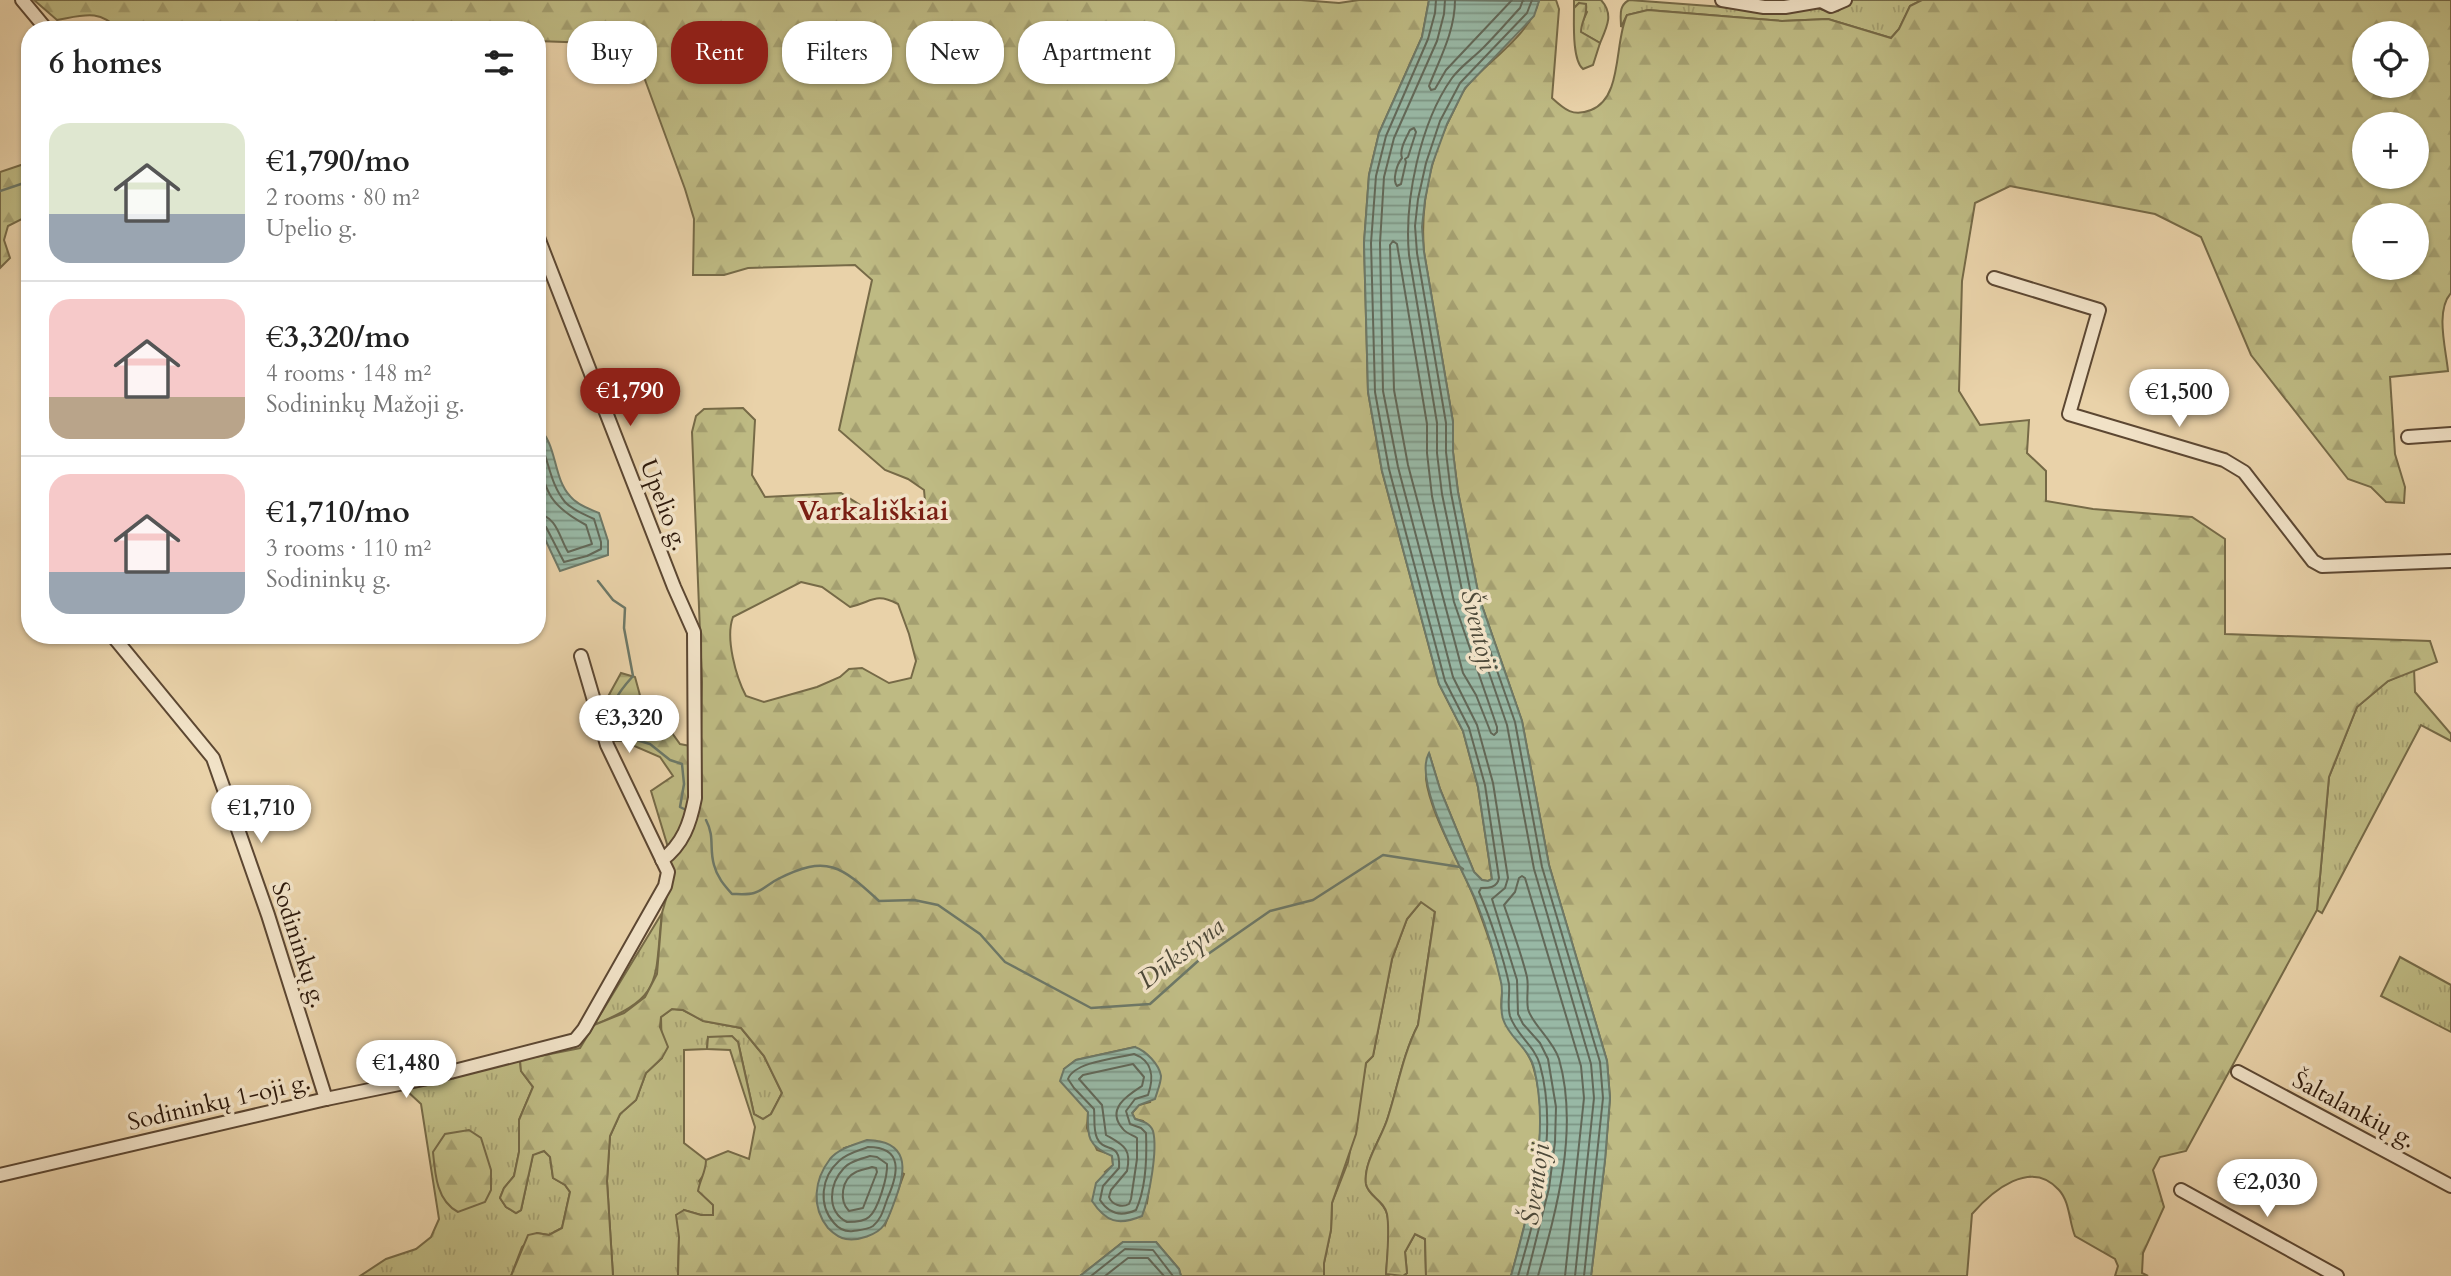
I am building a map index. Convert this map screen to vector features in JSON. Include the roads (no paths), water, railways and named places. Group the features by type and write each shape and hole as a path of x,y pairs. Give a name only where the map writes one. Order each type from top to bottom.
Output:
{"street":[{"path":"22,0 40,21"},
{"path":"1723,0 1764,7 1785,7 1820,1 1831,6 1845,0"},
{"path":"1735,1 1743,0"},
{"name":"Upelio g.","path":"546,258 694,632 695,799 690,825 672,853 662,860"},
{"path":"1994,278 2099,310 2069,414 2224,460 2244,472 2313,561 2322,566 2451,561"},
{"path":"2408,437 2451,434"},
{"name":"Sodininkų g.","path":"119,644 213,758 268,915 326,1099"},
{"path":"581,656 607,745 662,860"},
{"name":"Sodininkų 1-oji g.","path":"0,1175 423,1079 575,1040 584,1029 665,886 668,872 662,860"},
{"name":"Šaltalankių g.","path":"2238,1072 2451,1186"},
{"path":"2181,1190 2337,1276"}],"water":[{"name":"Šventoji","path":"1429,0 1539,1 1534,16 1465,88 1447,124 1432,165 1422,227 1453,422 1453,452 1458,492 1479,597 1522,721 1549,865 1607,1061 1610,1098 1591,1276 1511,1276 1536,1173 1539,1094 1531,1061 1503,1019 1501,982 1487,930 1441,826 1427,784 1426,766 1429,753 1440,789 1474,872 1482,880 1492,879 1478,787 1463,731 1439,684 1382,471 1368,392 1364,243 1369,175 1379,133 1422,37"},
{"path":"546,438 564,488 576,502 599,513 608,541 608,555 560,571 546,541"},
{"path":"1135,1047 1151,1058 1161,1076 1155,1099 1139,1105 1132,1113 1135,1119 1152,1128 1154,1161 1142,1216 1119,1221 1102,1214 1092,1201 1096,1183 1113,1165 1112,1156 1098,1148 1091,1140 1088,1112 1060,1081 1064,1069 1076,1060"},
{"path":"867,1140 891,1145 897,1151 901,1159 902,1178 890,1213 881,1229 867,1236 846,1239 834,1233 823,1220 817,1202 818,1185 825,1167 834,1155"},
{"path":"1123,1242 1156,1242 1179,1269 1181,1276 1080,1276"}],"waterway":[{"path":"0,191 21,184"},
{"name":"Dūkstyna","path":"598,581 613,600 625,608 624,628 633,676 616,699 613,727 630,738 650,744 670,760 682,764 684,784 680,807 684,809"},
{"name":"Dūkstyna","path":"706,820 715,869 732,894 757,892 778,879 809,867 833,867 854,879 879,901 914,900 938,905 980,934 1005,962 1091,1008 1150,1004 1198,961 1270,911 1313,900 1383,855 1463,869"}],"district":[{"name":"Varkališkiai","path":"873,511"}]}
